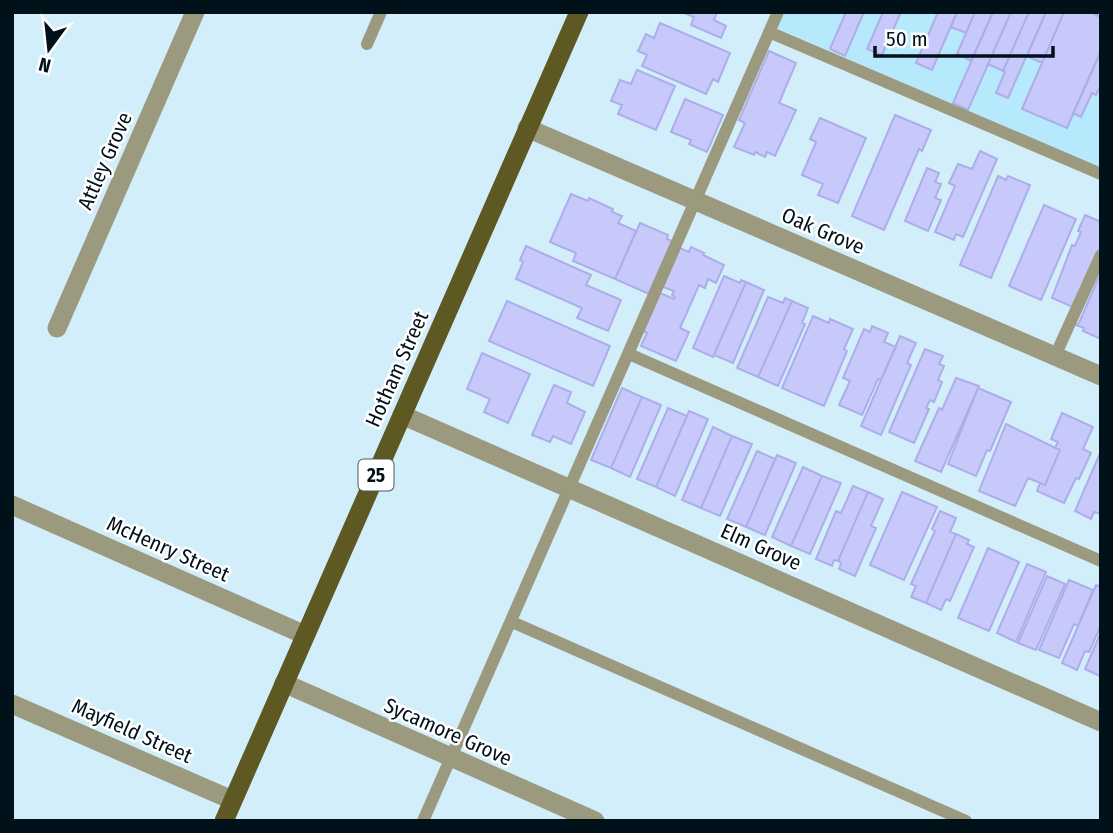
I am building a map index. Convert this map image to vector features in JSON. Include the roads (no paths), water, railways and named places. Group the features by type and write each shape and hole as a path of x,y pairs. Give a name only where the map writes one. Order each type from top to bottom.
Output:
{"main road":[{"name":"Hotham Street","path":"223,821 579,12"}],"street":[{"name":"Attley Grove","path":"57,328 195,12"},
{"name":"Oak Grove","path":"527,128 1101,376"},
{"name":"Elm Grove","path":"402,415 1101,722"},
{"name":"McHenry Street","path":"12,505 305,635"},
{"name":"Sycamore Grove","path":"284,683 595,821"},
{"name":"Mayfield Street","path":"12,704 232,800"}],"lane":[{"path":"367,44 381,12"},
{"path":"423,821 778,12"},
{"path":"769,32 1101,174"},
{"path":"1055,356 1101,255"},
{"path":"629,354 1101,561"},
{"path":"512,622 967,821"}]}
